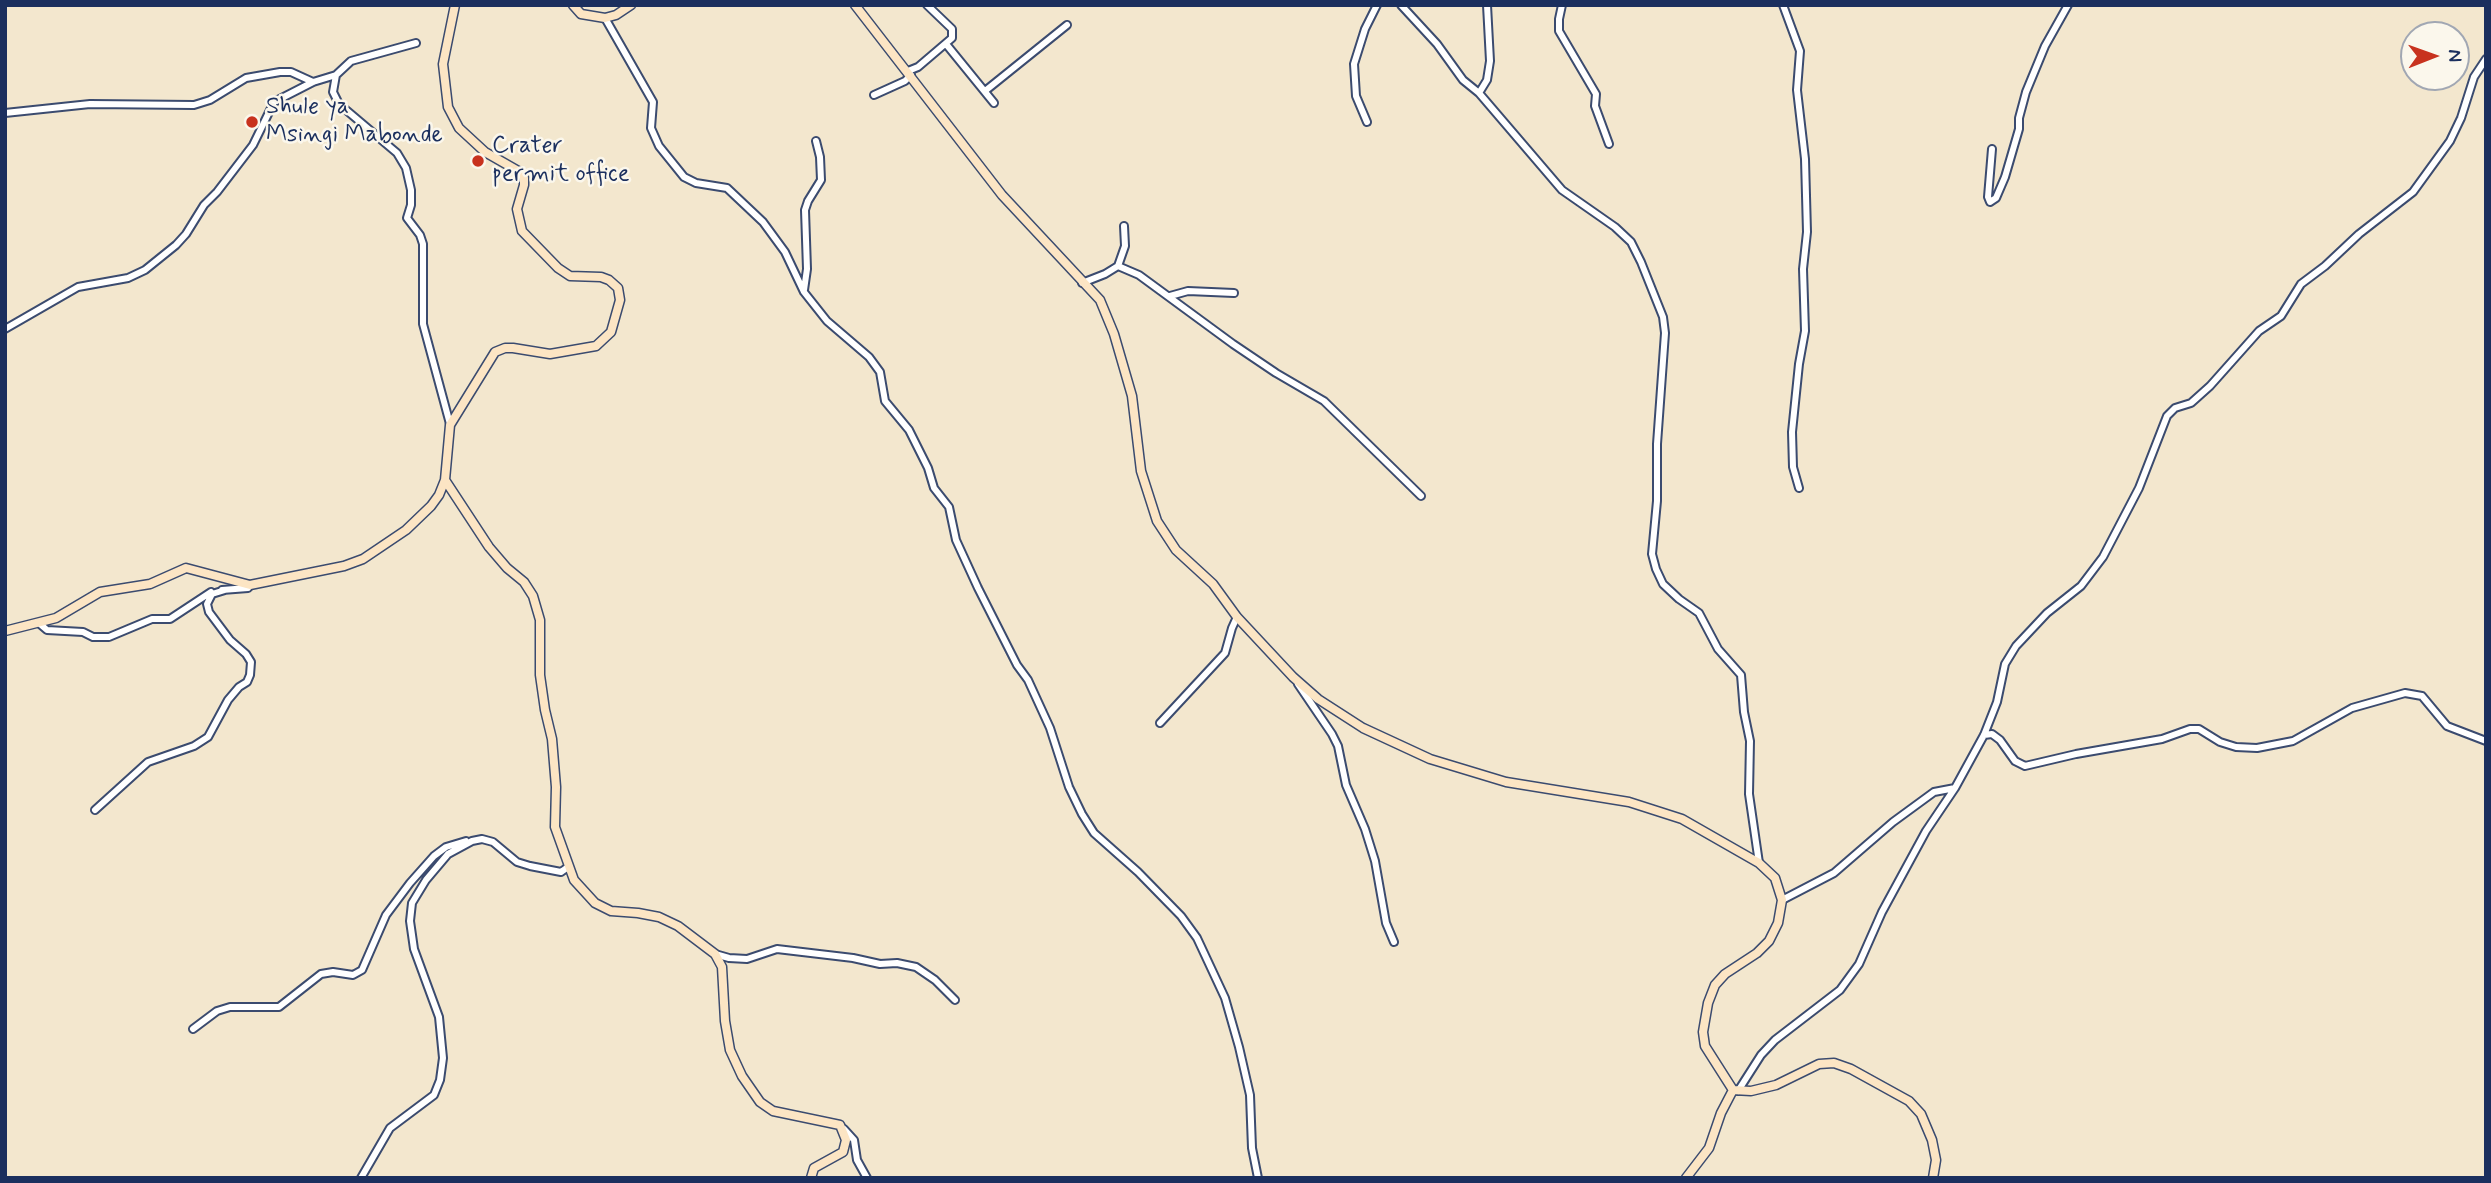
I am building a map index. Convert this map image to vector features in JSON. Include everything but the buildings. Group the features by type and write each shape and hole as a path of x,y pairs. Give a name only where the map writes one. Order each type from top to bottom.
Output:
{"street":[{"path":"450,425 495,352 513,348 550,354 596,346 611,332 620,300 618,288 609,280 570,276 558,268 522,231 517,209 524,178 520,172 485,152 459,128 448,107 443,64 455,5"},
{"path":"573,5 581,14 605,18 616,15 631,5"},
{"path":"856,5 1002,195 1100,300 1114,334 1132,396 1141,471 1157,521 1176,550 1213,584 1237,617 1293,677 1318,699 1363,728 1430,760 1506,782 1629,802 1682,819 1759,863 1775,878 1782,900 1778,923 1769,941 1757,953 1725,974 1715,985 1708,1003 1703,1032 1705,1045 1736,1090"},
{"path":"874,95 905,81 909,73 952,38 952,29 927,5"},
{"path":"1367,122 1356,96 1353,64 1377,5"},
{"path":"1401,5 1437,44 1463,80 1479,93 1562,190 1615,227 1631,242 1663,317 1664,374 1657,444 1657,501 1652,554 1663,584 1699,613 1718,649 1741,674 1750,741 1749,794 1759,863"},
{"path":"1479,93 1487,80 1489,61 1488,5"},
{"path":"1562,5 1559,31 1596,94 1595,106 1609,144"},
{"path":"1783,5 1800,51 1797,90 1805,159 1805,331 1792,432 1793,467 1798,488"},
{"path":"1992,149 1988,197 1990,202 1996,198 2006,177 2026,92 2045,46 2068,5"},
{"path":"605,18 653,102 651,128 659,146 684,177 696,183 727,188 763,222 785,252 804,292 827,321 869,357 880,372 885,401 909,430 928,468 934,488 949,506 956,540 1044,716 1069,787 1082,814 1094,833 1138,872 1181,916 1197,937 1225,998 1239,1047 1250,1096 1252,1148 1258,1178"},
{"path":"985,92 1067,26"},
{"path":"5,329 78,287 128,278 145,270 176,246 204,205 253,145 274,102 313,82 336,75 351,61 416,43"},
{"path":"946,44 995,103"},
{"path":"1686,1178 1709,1148 1721,1113 1761,1055 1775,1040 1840,990 1859,964 1882,912 1926,831 1955,788 1984,735 1997,702 2005,664 2016,646 2047,613 2081,586 2103,557 2138,488 2167,416 2175,408 2190,403 2210,386 2259,331 2281,316 2301,284 2413,192 2450,141 2461,118 2474,77 2486,59"},
{"path":"5,113 90,104 194,105 210,100 246,78 280,72 291,72 313,82"},
{"path":"5,631 40,624 63,615 100,592 150,584 186,568 250,585 345,566 363,559 406,530 439,495 445,480 450,425 424,324 423,244 420,235 407,218 411,205 411,190 406,168 397,153 339,104 333,92 336,75"},
{"path":"804,292 807,269 805,210 821,180 817,141"},
{"path":"1082,283 1118,266 1125,246 1124,226"},
{"path":"1118,266 1139,275 1233,344 1324,401 1421,496"},
{"path":"1170,296 1188,292 1234,293"},
{"path":"445,480 489,547 507,568 524,582 533,596 540,620 540,675 552,739 556,788 555,827 574,880 594,903 611,911 638,912 659,918 678,926 715,954 729,958 747,959 776,949 916,967 935,980 955,1000"},
{"path":"40,624 47,630 109,637 152,619 170,619 214,590 248,589 250,585"},
{"path":"94,810 148,762 194,746 208,737 228,700 247,682 251,662 246,653 230,640 209,612 207,604 212,594 225,590"},
{"path":"1160,723 1225,653 1237,617"},
{"path":"1293,677 1338,746 1346,785 1375,861 1386,923 1394,942"},
{"path":"1984,735 1992,734 2000,740 2015,761 2025,766 2171,737 2190,729 2199,729 2220,742 2236,747 2257,748 2293,741 2352,708 2405,693 2422,696 2447,726 2486,741"},
{"path":"1782,900 1834,873 1893,822 1934,792 1955,788"},
{"path":"193,1029 217,1011 230,1007 279,1007 321,974 333,972 353,975 362,970 386,915 410,883 446,847 482,839 493,842 517,862 561,872 568,867"},
{"path":"361,1178 390,1128 433,1095 440,1080 443,1058 439,1017 414,949 410,921 412,903 426,880 448,854 471,841"},
{"path":"715,954 722,967 725,1021 730,1050 742,1076 760,1102 773,1111 840,1125 854,1140 857,1160 867,1178"},
{"path":"1736,1090 1751,1091 1776,1085 1819,1064 1834,1063 1851,1069 1909,1101 1921,1114 1932,1140 1936,1160 1933,1178"},
{"path":"811,1178 814,1168 843,1152 846,1140 840,1125"}],"place":[{"name":"Shule ya Msingi Mabonde","path":"252,122"},
{"name":"Crater permit office","path":"478,161"}]}
